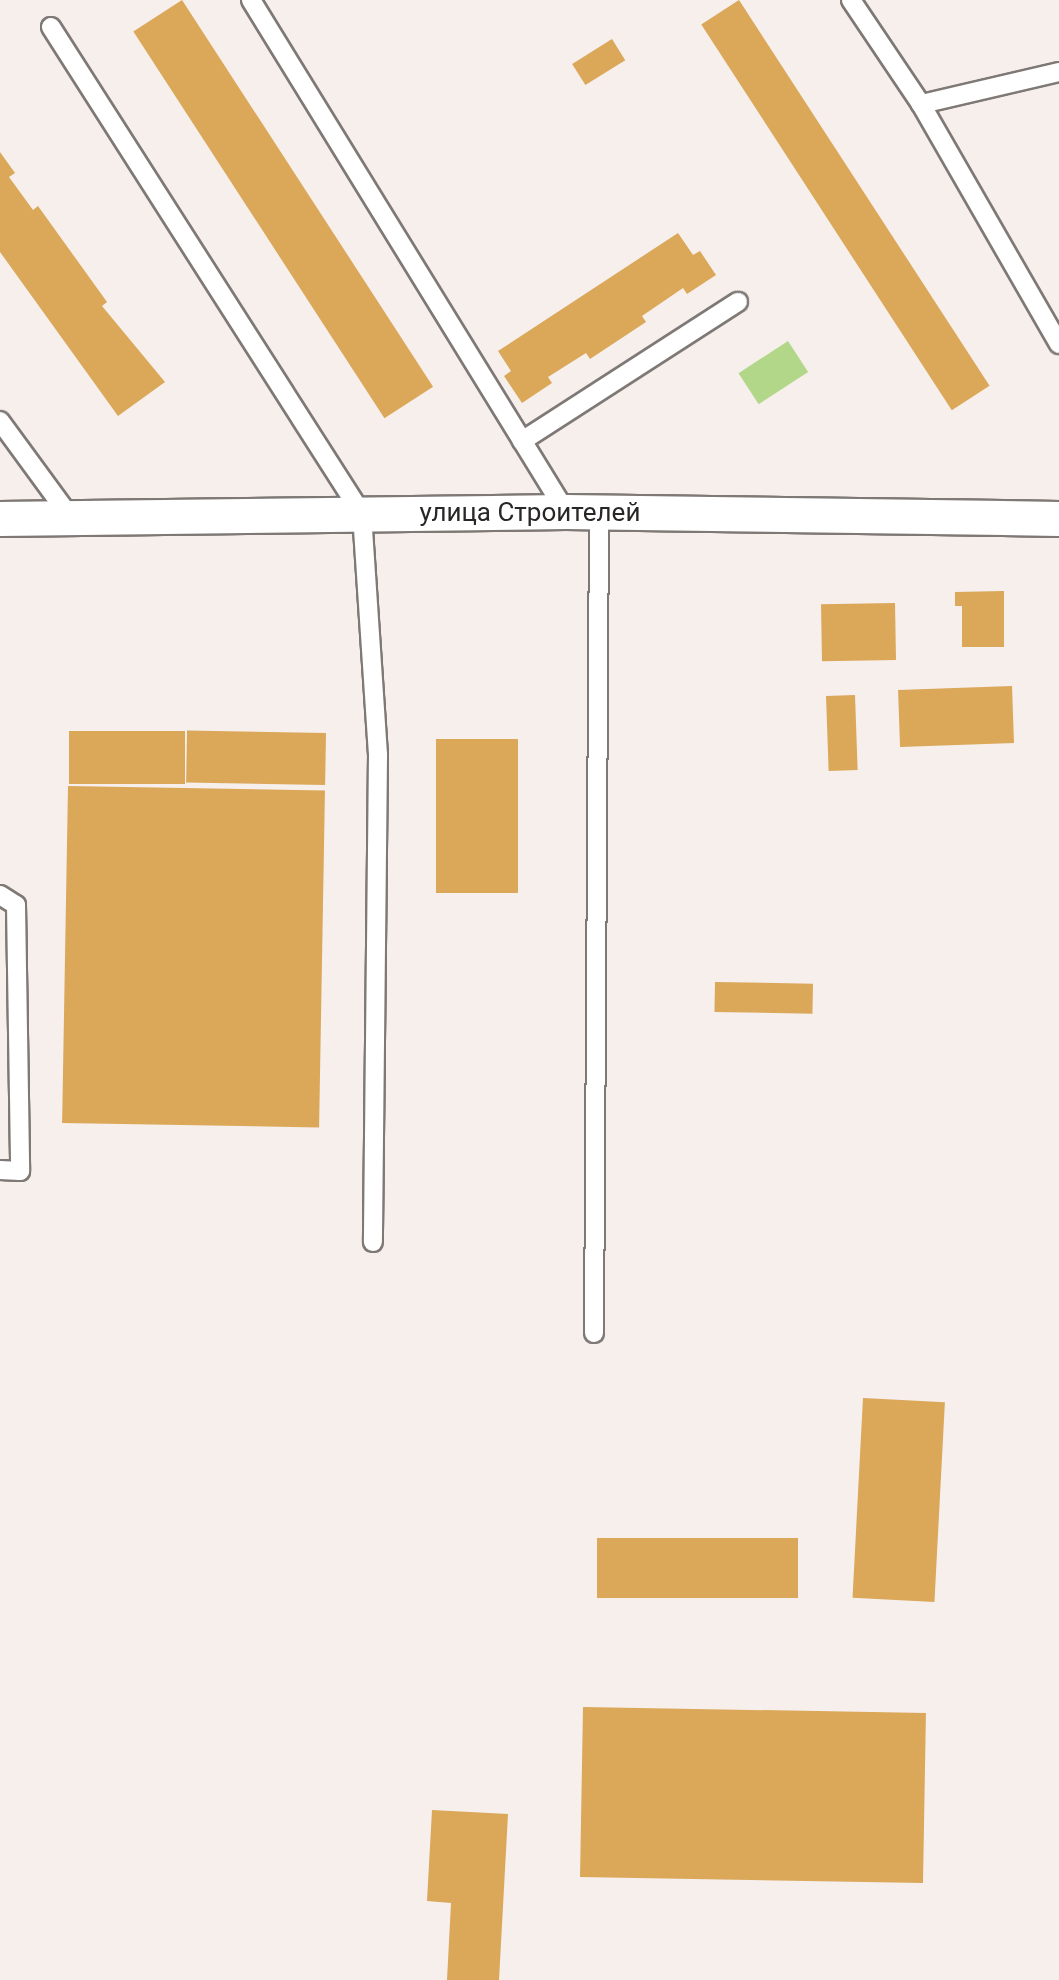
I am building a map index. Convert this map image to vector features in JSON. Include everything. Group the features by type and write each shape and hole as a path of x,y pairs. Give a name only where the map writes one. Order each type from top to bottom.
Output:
{"street":[{"name":"улица Строителей","path":"0,519 583,512 1059,519"}],"lane":[{"path":"251,0 522,441 583,512 594,1333"},
{"path":"851,0 921,104 1059,344"},
{"path":"51,27 362,514 378,755 373,1242"},
{"path":"921,104 1059,72"},
{"path":"522,441 738,302"},
{"path":"0,421 71,518"},
{"path":"0,895 16,905 20,1171 0,1170"}],"green space":[{"path":"788,341 808,372 759,404 739,373"}],"building":[{"path":"182,0 433,387 384,418 133,32"},
{"path":"739,0 990,386 952,410 701,25"},
{"path":"612,39 625,60 585,85 572,64"},
{"path":"0,152 15,173 9,177 33,210 38,206 107,302 102,306 165,382 118,416 0,252"},
{"path":"678,233 693,255 700,251 716,275 687,294 683,288 642,316 646,322 590,359 586,353 548,377 552,383 522,403 504,376 511,371 498,351"},
{"path":"1004,591 1004,647 962,647 962,606 955,606 955,592"},
{"path":"895,603 896,660 822,661 821,604"},
{"path":"1012,686 1014,743 900,747 898,690"},
{"path":"855,695 858,770 829,771 826,696"},
{"path":"69,731 185,731 185,784 69,784"},
{"path":"187,731 326,733 325,785 186,783"},
{"path":"436,739 518,739 518,893 436,893"},
{"path":"68,786 325,790 319,1127 62,1123"},
{"path":"715,982 813,984 812,1014 714,1012"},
{"path":"863,1398 945,1402 934,1602 853,1598"},
{"path":"597,1538 798,1538 798,1598 597,1598"},
{"path":"583,1707 926,1713 923,1883 580,1877"},
{"path":"432,1810 508,1814 499,1980 447,1980 451,1903 427,1901"}]}
